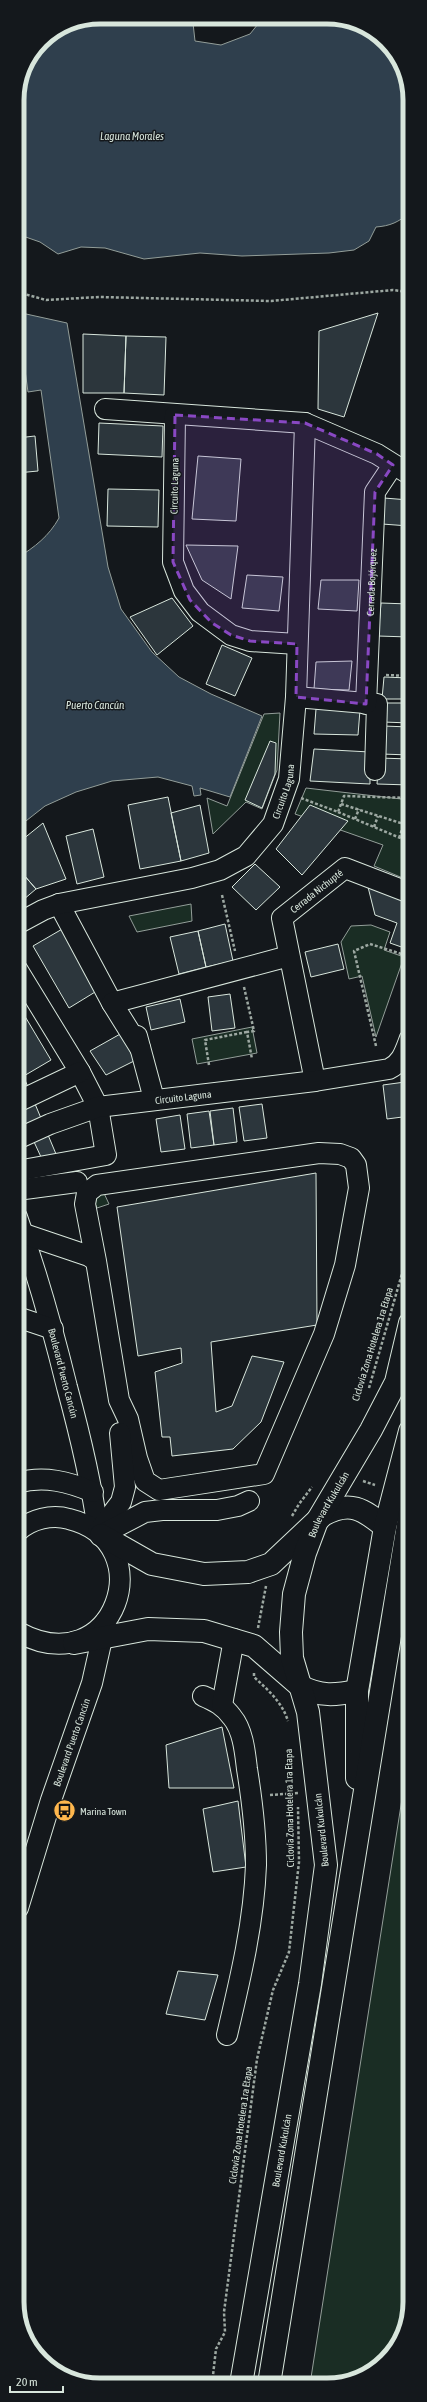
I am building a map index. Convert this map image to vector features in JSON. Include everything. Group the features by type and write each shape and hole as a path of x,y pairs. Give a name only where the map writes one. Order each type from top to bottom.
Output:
{"main road":[{"name":"Boulevard Kukulcán","path":"242,2378 310,1984 326,1865 304,1790 308,1712 292,1658 292,1615 299,1573 316,1521 371,1430 396,1382 403,1352"},
{"path":"362,1809 356,1771 357,1691 385,1527 403,1458"},
{"path":"100,1534 152,1564 204,1574 248,1572 271,1564 316,1521 331,1511 346,1507 367,1512 385,1527"},
{"path":"270,2378 403,1555"},
{"path":"74,1643 104,1629 148,1629 204,1632 244,1642 308,1691 330,1696 357,1691"}],"street":[{"path":"105,410 306,423 376,454 401,470"},
{"name":"Circuito Laguna","path":"175,415 174,562 184,591 200,612 232,635 250,641 297,644"},
{"name":"Circuito Laguna","path":"24,920 42,910 59,904 192,878 220,870 246,856 274,824 289,779 296,698 306,423"},
{"name":"Cerrada Bojórquez","path":"366,704 376,492 401,470"},
{"path":"296,698 377,704 375,770"},
{"name":"Cerrada Nichupté","path":"315,1081 288,956 282,918 344,868 403,890"},
{"path":"59,904 120,1001 140,1048 154,1099"},
{"path":"120,1001 288,956"},
{"path":"24,980 80,1072 98,1107 106,1155 24,1170"},
{"name":"Circuito Laguna","path":"24,1136 50,1124 98,1107 154,1099 315,1081 389,1069 396,1066 403,1052"},
{"path":"24,1099 80,1072"},
{"path":"319,1153 340,1154 351,1158 356,1165 359,1188 345,1265 324,1334 264,1474 159,1490 145,1482 137,1458 128,1420 119,1400 96,1261 85,1204 87,1193 97,1185 319,1153"},
{"path":"24,1189 77,1182"},
{"path":"24,1228 89,1256 96,1261"},
{"name":"Boulevard Puerto Cancún","path":"24,1239 52,1329 93,1492 100,1534 112,1549 119,1566 120,1583 117,1601 104,1629 92,1683 51,1800 24,1888"},
{"path":"24,1319 52,1329"},
{"path":"100,1534 121,1502 126,1487 117,1414 119,1400"},
{"path":"24,1481 62,1481 93,1492"},
{"path":"100,1534 145,1512 162,1510 217,1510 238,1506 249,1501"},
{"path":"24,1526 42,1518 62,1517 81,1522 100,1534"},
{"path":"24,1635 35,1641 54,1645 74,1643"},
{"path":"222,1705 244,1642"},
{"path":"203,1696 222,1705 234,1718 243,1741 252,1797 256,1850 253,1898 236,1997 227,2035"}],"path":[{"path":"24,294 46,300 107,297 271,301 385,290 403,292"},
{"path":"367,674 403,676"},
{"path":"338,812 344,796 403,798"},
{"path":"300,798 338,812 403,839"},
{"path":"341,804 403,824"},
{"path":"355,819 359,809"},
{"path":"374,827 378,816"},
{"path":"399,838 403,827"},
{"path":"376,1046 354,951 370,944 403,954"},
{"path":"209,1065 205,1040 247,1032"},
{"name":"Ciclovía Zona Hotelera 1ra Etapa","path":"368,1391 403,1270"},
{"path":"358,1480 378,1486"},
{"path":"290,1521 297,1507"},
{"path":"271,1564 244,1642 254,1677 270,1692 284,1711 289,1726"},
{"path":"252,1797 304,1790"},
{"name":"Ciclovía Zona Hotelera 1ra Etapa","path":"213,2378 216,2349 225,2332 224,2312 257,2059 273,1990 289,1952 299,1862 304,1790"}],"highlighted area":[{"path":"175,415 305,423 377,454 393,465 375,492 366,704 296,697 297,644 250,641 231,635 212,623 190,600 173,562"}],"green space":[{"path":"280,713 277,770 262,809 246,802 213,834 207,798 227,806 264,714"},
{"path":"306,788 403,799 403,878 374,866 383,845 295,814"},
{"path":"191,904 192,921 137,932 129,916"},
{"path":"371,925 390,932 384,950 403,957 376,1037 362,976 349,979 341,942 351,926"},
{"path":"252,1027 257,1053 197,1064 192,1039"},
{"path":"103,1191 109,1204 97,1208 91,1195"},
{"path":"403,1793 402,2317 393,2340 377,2359 365,2368 352,2374 337,2377 311,2378"}],"water":[{"name":"Laguna Morales","path":"95,24 193,24 195,41 221,45 250,34 258,24 332,24 342,25 365,34 381,46 395,66 402,85 403,100 403,218 386,226 376,227 369,241 354,250 329,253 242,256 200,253 144,259 105,248 81,247 58,254 40,242 24,236 25,85 32,66 37,58 46,46 62,34 75,28"},
{"name":"Puerto Cancún","path":"24,314 67,323 108,567 121,609 152,652 179,677 211,694 262,716 230,797 200,788 201,795 194,796 192,786 158,777 112,781 76,792 45,806 24,822 24,554 41,541 59,518 41,390 28,392 24,363"}],"building":[{"path":"378,313 344,417 318,409 319,331"},
{"path":"83,334 126,336 124,393 83,393"},
{"path":"126,336 166,337 164,395 124,393"},
{"path":"99,423 163,426 162,457 98,454"},
{"path":"35,436 38,471 24,472 24,437"},
{"path":"198,456 241,459 236,521 192,519"},
{"path":"108,489 159,490 158,527 107,526"},
{"path":"384,498 403,500 403,526 382,524"},
{"path":"186,545 238,546 231,599 202,580"},
{"path":"247,575 283,577 279,611 242,608"},
{"path":"321,580 359,580 357,611 318,609"},
{"path":"172,598 193,626 157,655 130,617"},
{"path":"381,603 403,604 403,637 378,636"},
{"path":"222,645 252,658 235,696 206,684"},
{"path":"352,661 349,690 314,689 316,662"},
{"path":"384,677 403,678 403,699 382,699"},
{"path":"385,703 403,703 403,723 383,722"},
{"path":"316,709 360,710 358,735 314,734"},
{"path":"383,726 403,727 403,755 381,754"},
{"path":"270,741 276,743 275,774 262,808 245,800"},
{"path":"314,749 370,752 370,784 310,781"},
{"path":"379,758 403,759 403,785 377,784"},
{"path":"168,797 181,861 140,869 128,805"},
{"path":"200,805 209,853 181,861 171,813"},
{"path":"310,805 348,821 302,875 276,849"},
{"path":"43,823 66,879 36,889 24,875 24,838"},
{"path":"93,829 104,877 77,884 66,836"},
{"path":"255,864 280,887 256,910 232,887"},
{"path":"24,875 36,889 24,899"},
{"path":"367,883 403,896 403,948 390,943 397,923 375,915"},
{"path":"225,924 233,961 206,967 198,931"},
{"path":"64,928 100,989 69,1008 33,946"},
{"path":"198,931 206,967 179,974 170,937"},
{"path":"338,944 344,969 311,977 305,952"},
{"path":"230,994 235,1028 212,1031 208,997"},
{"path":"180,999 185,1022 151,1030 146,1007"},
{"path":"24,1015 51,1060 24,1076"},
{"path":"122,1033 138,1059 106,1075 90,1051"},
{"path":"24,1080 56,1154 41,1157 24,1120"},
{"path":"403,1082 403,1117 387,1119 383,1085"},
{"path":"262,1104 267,1138 244,1141 239,1107"},
{"path":"233,1108 237,1142 214,1145 210,1111"},
{"path":"209,1111 214,1145 191,1148 187,1114"},
{"path":"180,1115 185,1149 161,1152 156,1119"},
{"path":"316,1173 317,1325 211,1342 216,1412 232,1406 252,1356 284,1362 261,1422 233,1449 172,1456 170,1437 162,1437 155,1372 182,1363 181,1348 138,1356 117,1207"},
{"path":"222,1727 234,1788 169,1788 166,1745"},
{"path":"238,1801 246,1867 213,1872 203,1809"},
{"path":"178,1971 218,1975 205,2020 166,2014"}],"place":[{"name":"Marina Town","path":"64,1811"}]}
